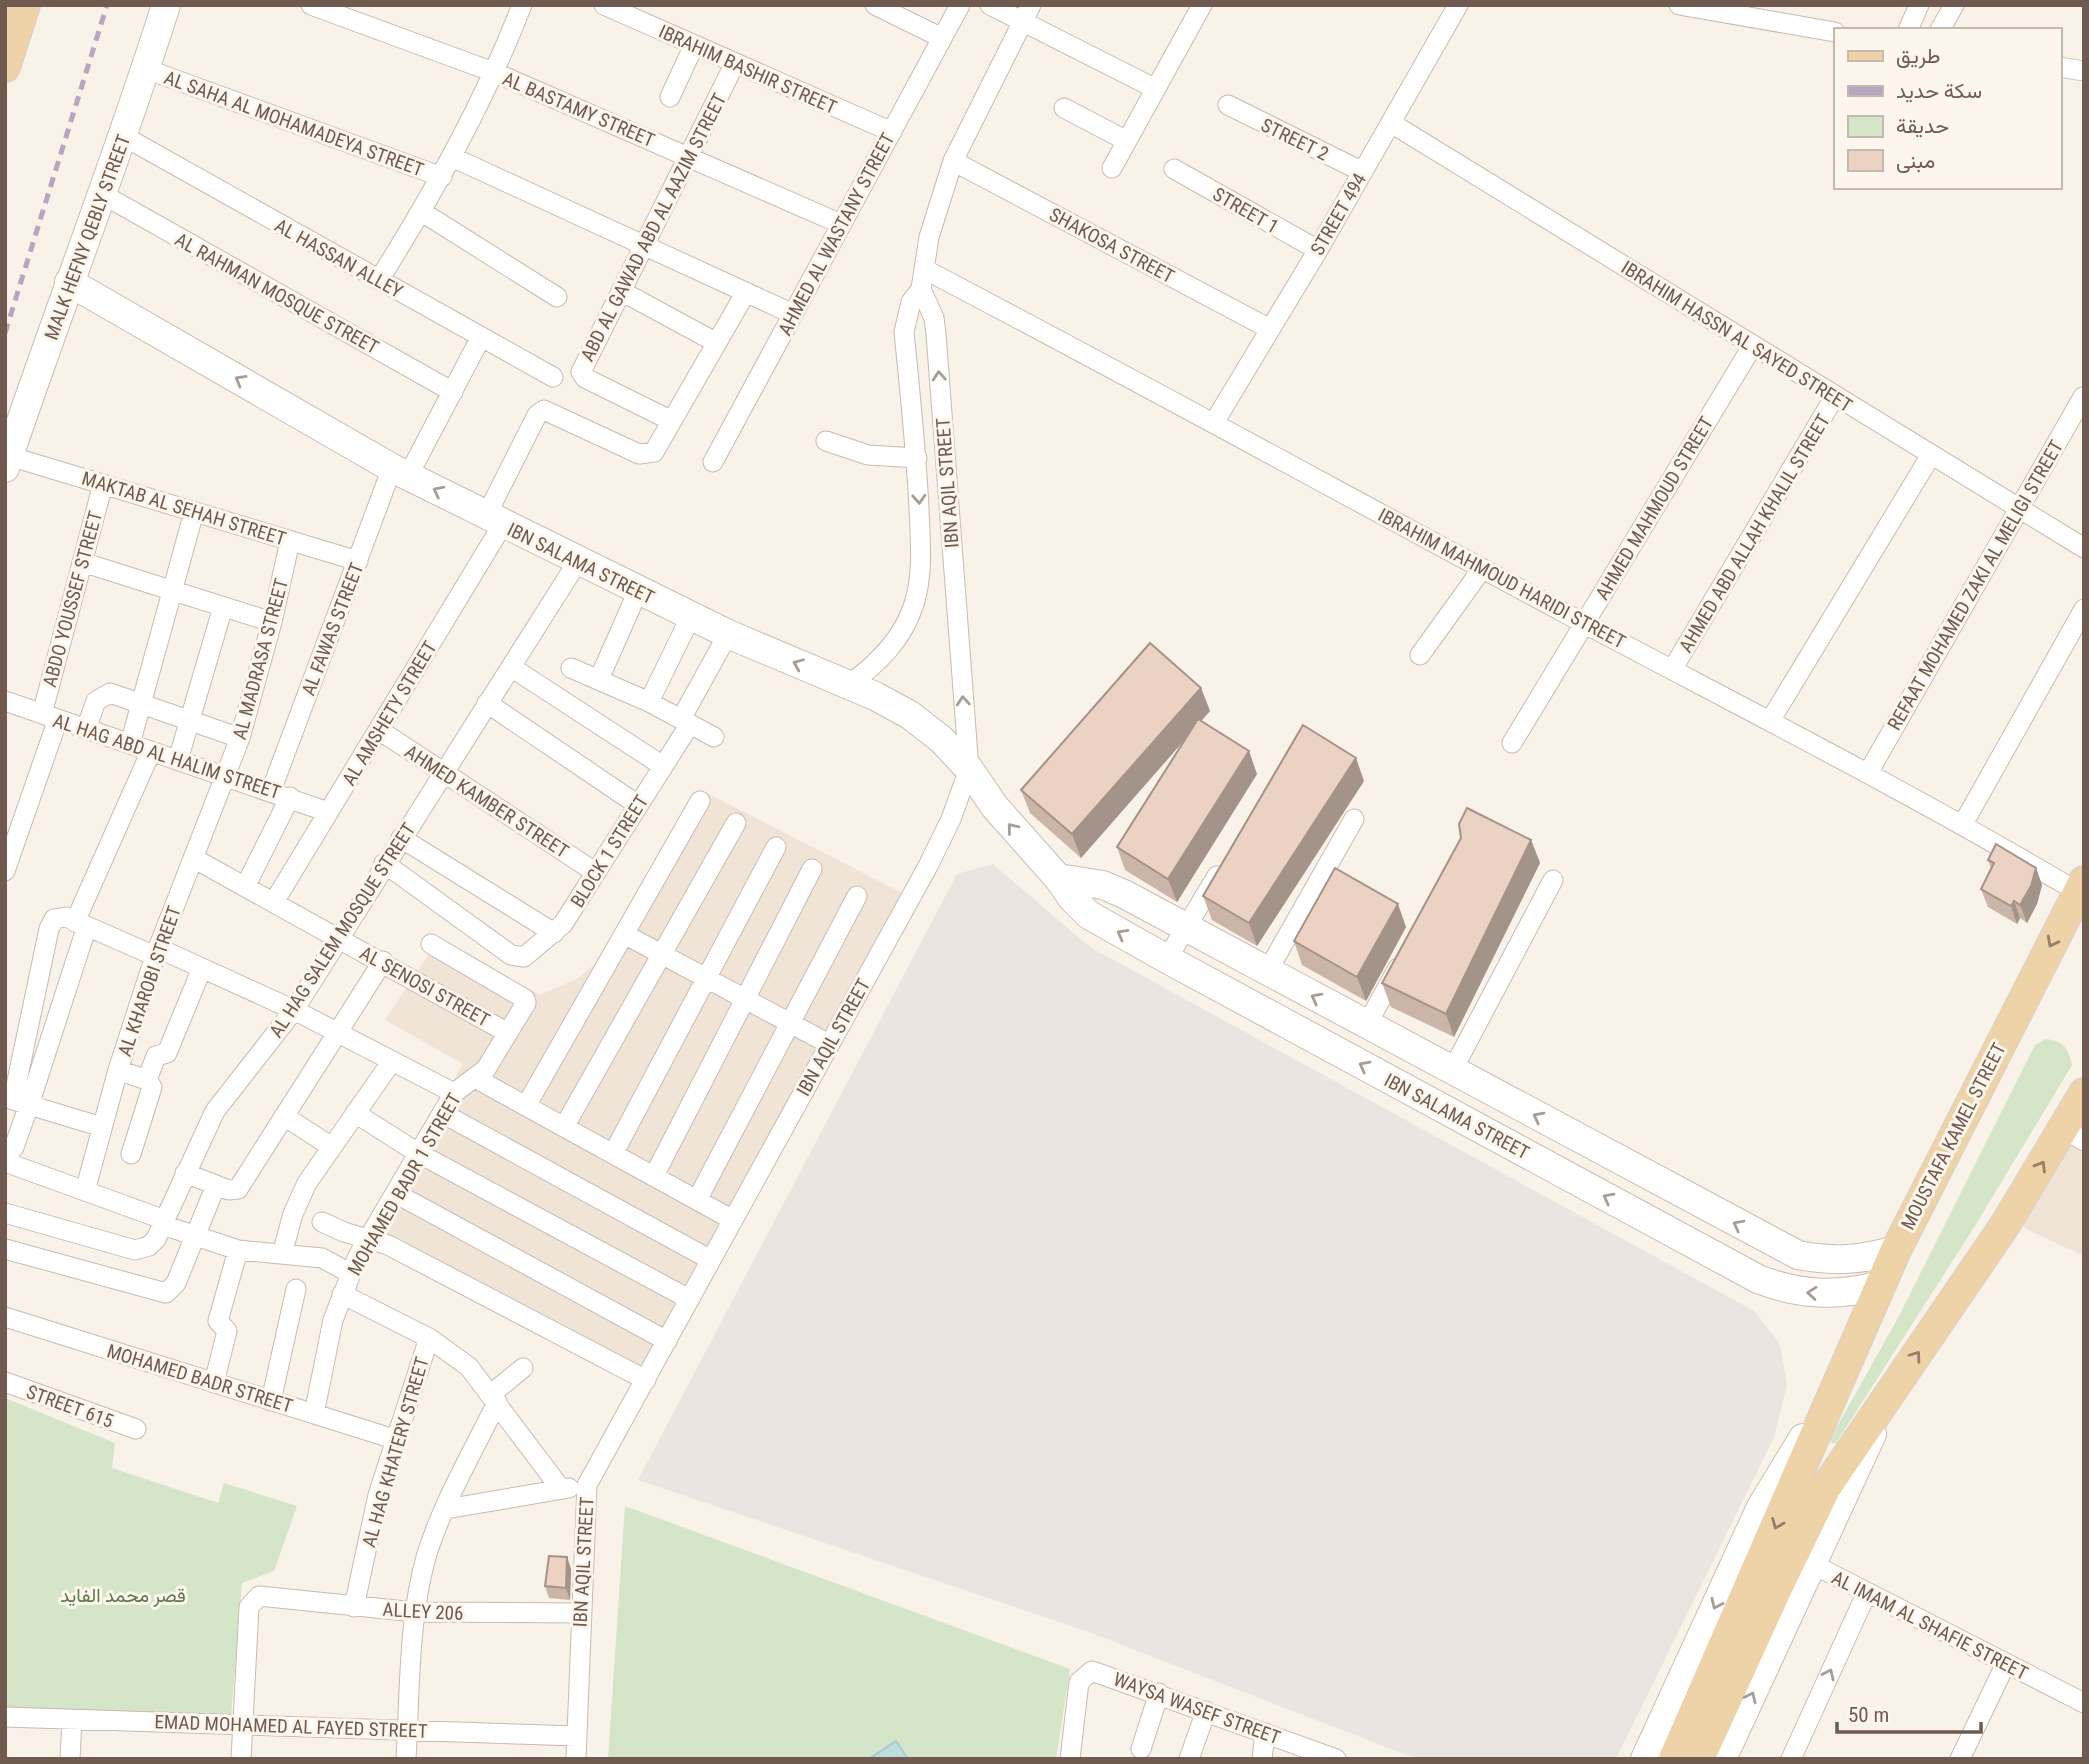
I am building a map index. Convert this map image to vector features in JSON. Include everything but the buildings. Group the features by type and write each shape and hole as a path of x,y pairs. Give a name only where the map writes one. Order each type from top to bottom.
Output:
{"main road":[{"path":"5,67 17,14"},
{"name":"MOUSTAFA KAMEL STREET","path":"1738,1642 1830,1394 1896,1250 2081,887"},
{"path":"1674,1759 1826,1487 2006,1225 2073,1135 2084,1093"},
{"path":"1699,1759 1738,1642"}],"street":[{"name":"MALK HEFNY QEBLY STREET","path":"7,462 69,282 125,137 166,5"},
{"name":"AL BASTAMY STREET","path":"311,5 496,73 841,224"},
{"path":"379,280 442,177 496,73 522,5"},
{"name":"IBRAHIM BASHIR STREET","path":"604,5 891,132"},
{"path":"875,5 943,38"},
{"name":"AHMED AL WASTANY STREET","path":"713,462 960,5"},
{"path":"990,5 1027,13 1156,89"},
{"path":"1112,168 1202,5"},
{"name":"STREET 494","path":"1215,421 1318,250 1458,5"},
{"path":"1678,5 1834,32"},
{"path":"1909,28 1919,5"},
{"path":"1941,28 1954,5"},
{"name":"IBN AQIL STREET","path":"848,685 866,673 888,650 906,623 914,604 921,562 917,458 904,332 911,302 921,289 936,211 953,161 1027,13"},
{"path":"670,97 694,45"},
{"name":"ABD AL GAWAD ABD AL AAZIM STREET","path":"672,421 582,374 735,63"},
{"path":"2061,67 2084,71"},
{"name":"AL SAHA AL MOHAMADEYA STREET","path":"146,69 442,177"},
{"name":"STREET 2","path":"1228,106 1363,172"},
{"path":"1065,108 1127,141"},
{"name":"IBRAHIM HASSN AL SAYED STREET","path":"1391,123 2084,548"},
{"name":"AL HASSAN ALLEY","path":"125,137 553,377"},
{"name":"AL SAHA AL MOHAMADEYA STREET","path":"452,157 793,314"},
{"name":"SHAKOSA STREET","path":"953,161 1270,329"},
{"name":"STREET 1","path":"1174,169 1318,250"},
{"name":"AL RAHMAN MOSQUE STREET","path":"102,194 453,392"},
{"path":"422,212 557,297"},
{"name":"IBRAHIM MAHMOUD HARIDI STREET","path":"924,269 1215,421 1482,569 2081,887"},
{"name":"IBN SALAMA STREET","path":"69,282 400,472 727,634 848,685 910,715 942,740 969,769 1025,844 1089,915 1167,959 1758,1279 1810,1293 1845,1293 1880,1285"},
{"name":"IBN AQIL STREET","path":"576,1759 587,1485 940,843 969,769 936,334 934,318 921,289"},
{"path":"621,291 717,342"},
{"path":"672,421 746,292"},
{"name":"AL FAWAS STREET","path":"271,791 358,561 400,472 453,392 481,337"},
{"name":"AHMED MAHMOUD STREET","path":"1512,743 1753,345"},
{"name":"AHMED ABD ALLAH KHALIL STREET","path":"1672,670 1835,396"},
{"name":"REFAAT MOHAMED ZAKI AL MELIGI STREET","path":"1868,773 2083,397"},
{"name":"AL AMSHETY STREET","path":"274,902 379,730 495,520 537,415 544,410 639,454 649,454 661,444 672,421"},
{"path":"826,442 867,455 917,458"},
{"path":"1770,721 1931,455"},
{"name":"MAKTAB AL SEHAH STREET","path":"7,462 103,484 358,561"},
{"name":"ABDO YOUSSEF STREET","path":"5,871 50,717 82,562 103,484"},
{"path":"130,744 194,512"},
{"name":"AL MADRASA STREET","path":"226,776 240,738 272,622 290,541"},
{"name":"AL HAG SALEM MOSQUE STREET","path":"5,1213 135,1250 149,1246 164,1223 215,1111 294,1010 384,863 578,561"},
{"path":"82,562 272,622"},
{"path":"1420,655 1482,569"},
{"path":"599,679 638,591"},
{"path":"178,760 223,607"},
{"path":"1963,824 2084,609"},
{"path":"649,702 691,616"},
{"name":"BLOCK 1 STREET","path":"384,863 511,955 524,957 554,933 663,766 727,634"},
{"path":"511,667 663,766"},
{"path":"571,668 649,702 714,737"},
{"path":"86,729 96,701 104,693 240,738"},
{"name":"AL HAG ABD AL HALIM STREET","path":"5,701 328,812"},
{"path":"487,703 638,805"},
{"name":"AHMED KAMBER STREET","path":"379,730 595,872"},
{"path":"16,1101 81,924 151,751"},
{"name":"AL KHAROBI STREET","path":"85,1191 118,1070 156,952 226,776"},
{"path":"245,887 290,797"},
{"path":"526,1106 699,801"},
{"path":"1267,972 1354,819"},
{"path":"564,1127 736,823"},
{"path":"401,838 554,933"},
{"path":"613,1154 776,847"},
{"path":"1167,959 1228,858"},
{"name":"AL SENOSI STREET","path":"195,859 383,961 508,1033"},
{"path":"654,1176 813,869"},
{"name":"IBN SALAMA STREET","path":"1058,878 1103,885 1798,1255 1831,1261 1864,1259 1896,1250"},
{"path":"1452,1071 1553,880"},
{"path":"696,1200 857,896"},
{"path":"350,1273 322,1258 239,1250 5,1161 14,1147 16,1101 51,924 60,917 202,968 294,1010 454,1093"},
{"path":"624,934 829,1044"},
{"name":"MOHAMED BADR 1 STREET","path":"314,1415 333,1320 350,1273 367,1239 454,1093 486,1069 525,1007 525,999 431,944"},
{"path":"1366,1026 1406,953"},
{"path":"186,1173 229,1190 238,1189 383,961"},
{"path":"131,1154 152,1092 147,1080 156,1056 167,1053 202,968"},
{"path":"282,1254 299,1198 392,1061"},
{"path":"118,1070 147,1080"},
{"path":"475,1078 733,1220"},
{"path":"16,1101 102,1127"},
{"path":"355,1113 418,1153 690,1299"},
{"path":"442,1113 711,1260"},
{"path":"284,1116 332,1147"},
{"path":"5,1249 166,1293 176,1283 216,1185"},
{"path":"395,1193 667,1341"},
{"path":"322,1222 397,1250 646,1380"},
{"path":"214,1383 228,1331 218,1321 239,1250"},
{"path":"271,1401 296,1289"},
{"path":"342,1294 429,1338 469,1367 561,1489"},
{"name":"MOHAMED BADR STREET","path":"5,1317 394,1439"},
{"name":"AL HAG KHATERY STREET","path":"354,1607 378,1495 429,1338"},
{"path":"406,1759 415,1612 426,1558 494,1398 523,1368"},
{"name":"STREET 615","path":"5,1382 136,1429"},
{"path":"1722,1759 1814,1565 1893,1388"},
{"name":"MOUSTAFA KAMEL STREET","path":"1645,1759 1761,1507 1830,1394"},
{"path":"446,1509 587,1485"},
{"name":"AL IMAM AL SHAFIE STREET","path":"1814,1565 2084,1703"},
{"path":"1791,1759 1867,1592"},
{"name":"ALLEY 206","path":"243,1725 249,1607 259,1596 415,1612 581,1614"},
{"path":"1960,1759 2006,1663"},
{"name":"WAYSA WASEF STREET","path":"1070,1759 1079,1682 1087,1673 1098,1671 1336,1759"},
{"path":"1141,1749 1159,1693"},
{"path":"1189,1759 1206,1711"},
{"name":"EMAD MOHAMED AL FAYED STREET","path":"5,1717 577,1736"},
{"path":"70,1759 72,1720"},
{"path":"241,1759 243,1725"},
{"path":"1262,1759 1265,1732"}],"shaded area":[{"path":"703,791 902,893 728,1223 639,1383 383,1251 374,1216 463,1064 385,1020 439,939 540,995 578,978 607,954"},
{"path":"993,864 1090,947 1754,1311 1780,1344 1787,1385 1774,1437 1616,1759 1417,1759 1086,1631 638,1480 957,874"},
{"path":"2084,1114 2084,1256 2026,1229 2022,1223"}],"green space":[{"path":"2046,1039 2064,1046 2072,1065 1975,1226 1836,1443 1832,1443 1830,1439 1898,1318 2035,1045"},
{"name":"قصر محمد الفايد","path":"5,1398 115,1443 112,1468 218,1503 224,1483 297,1506 274,1571 242,1583 231,1716 5,1709"},
{"path":"625,1506 1070,1669 1056,1759 608,1759"}],"water":[{"path":"896,1741 908,1759 869,1759"}],"railway":[{"path":"5,333 107,5"}]}
